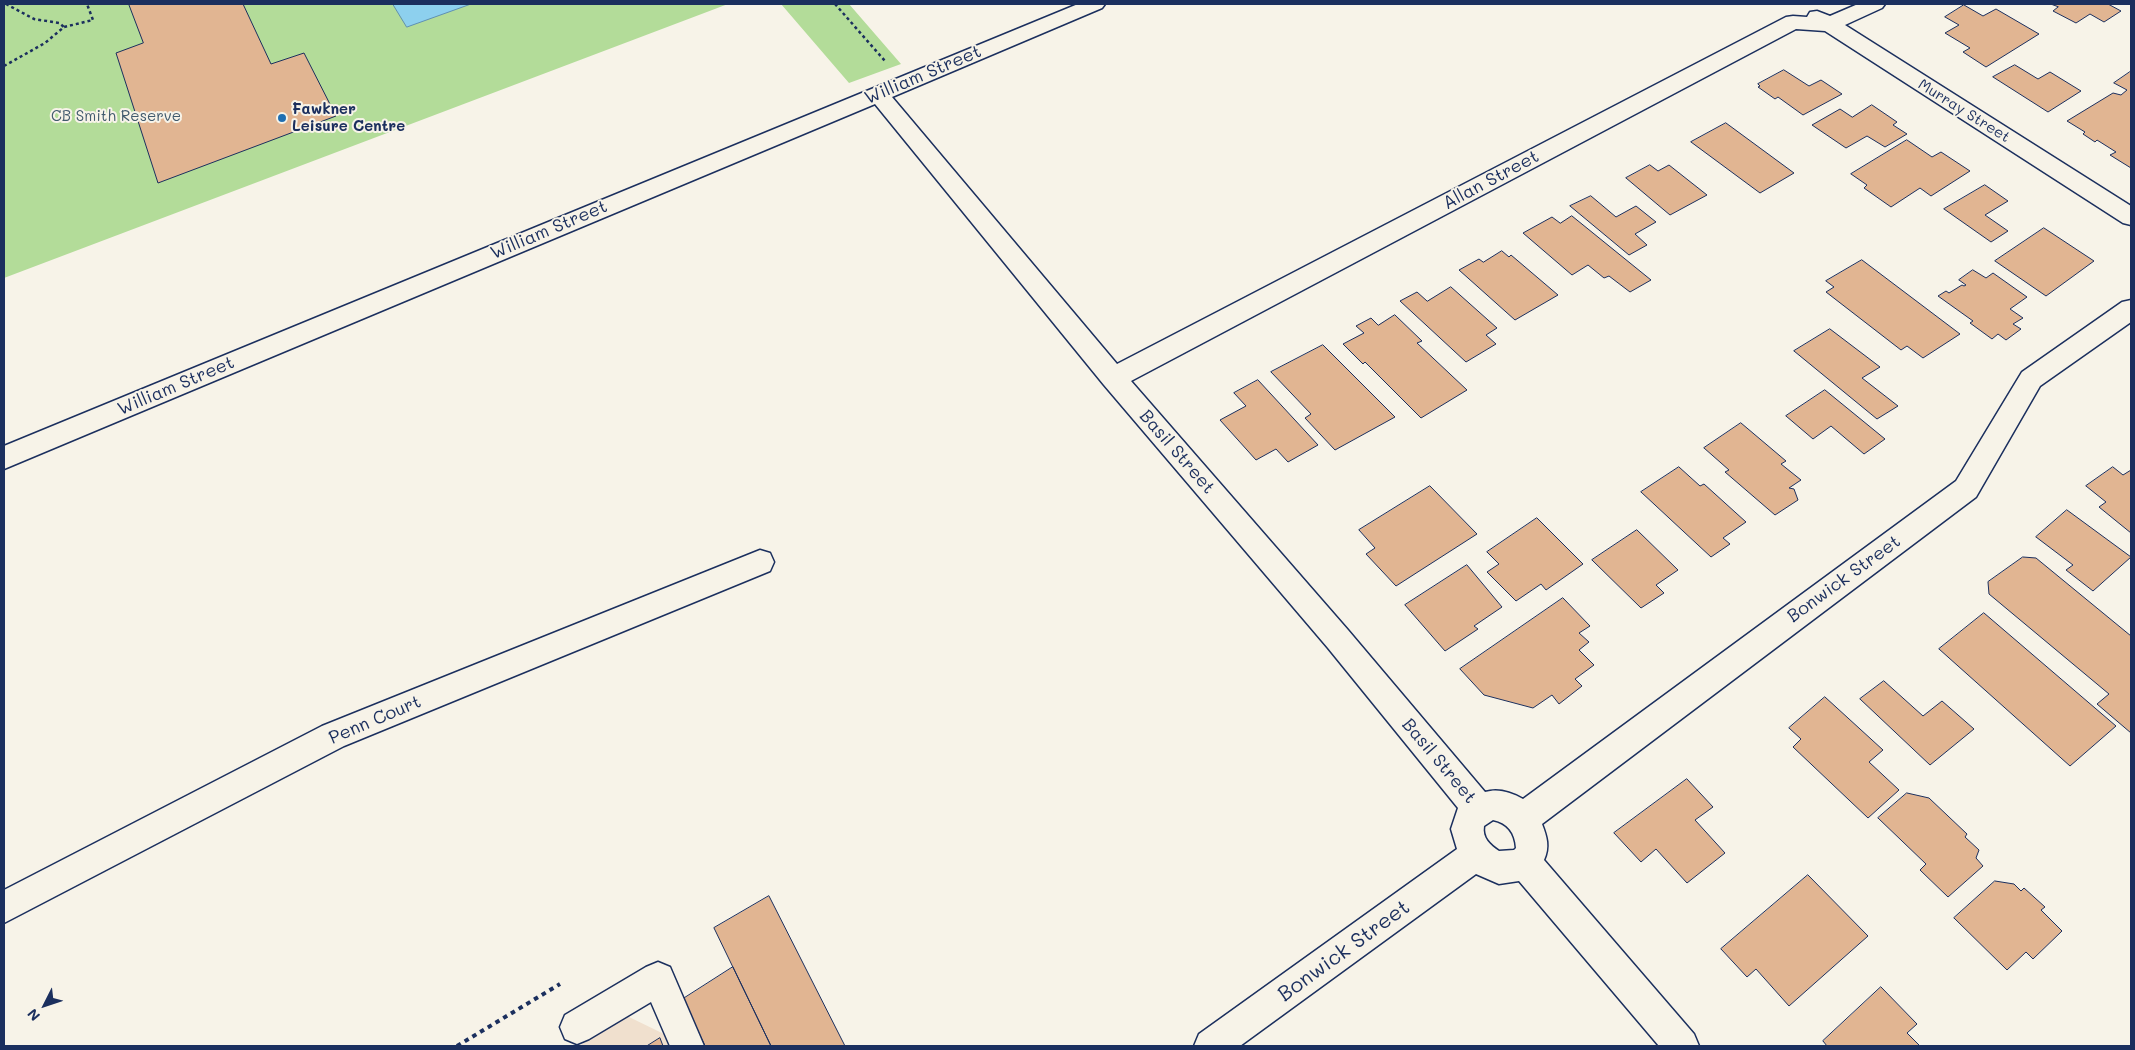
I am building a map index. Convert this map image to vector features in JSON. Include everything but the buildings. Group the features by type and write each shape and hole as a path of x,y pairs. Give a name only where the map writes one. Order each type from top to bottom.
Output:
{"street":[{"name":"William Street","path":"4,458 1095,4"},
{"name":"Murray Street","path":"1796,4 2131,217"},
{"name":"Allan Street","path":"1112,378 1793,22 1828,25 1875,4"},
{"name":"Basil Street","path":"878,94 1112,378 1338,639 1479,809"},
{"name":"Bonwick Street","path":"1522,819 1966,489 2032,379 2131,309"},
{"name":"Penn Court","path":"4,907 332,736 760,562"},
{"path":"1485,806 1501,806 1522,819 1531,834 1532,841 1529,856 1524,862 1516,867 1495,867 1476,855 1470,845 1467,824 1471,815 1479,809 1485,806"},
{"name":"Bonwick Street","path":"1211,1046 1476,855"},
{"path":"1524,862 1682,1046"},
{"path":"577,1027 658,979 687,1046"}],"path":[{"path":"6,4 34,19 59,23 64,26 93,20 87,4"},
{"path":"834,4 890,67"},
{"path":"4,66 62,31 64,26"},
{"path":"458,1046 560,984"}],"shaded area":[{"path":"627,1016 664,1034 670,1046 579,1046"}],"green space":[{"name":"CB Smith Reserve","path":"4,4 728,4 4,278"},
{"path":"781,4 849,4 901,64 849,83"}],"water":[{"path":"393,4 471,4 407,27"}],"place":[{"name":"Fawkner Leisure Centre","path":"282,118"}]}
